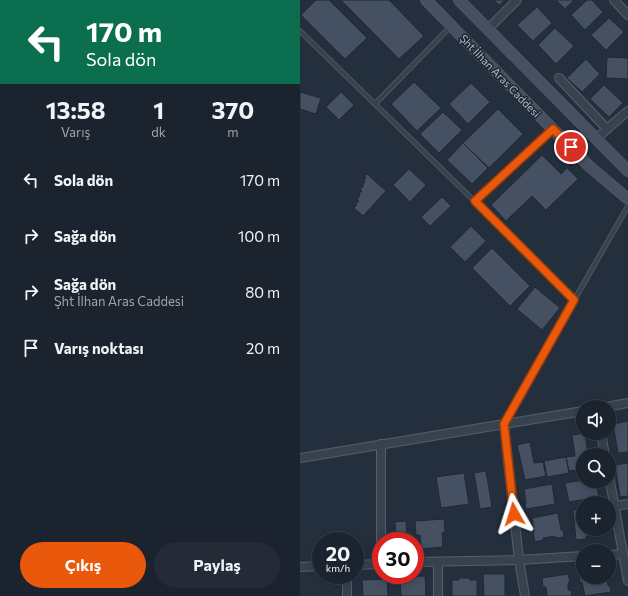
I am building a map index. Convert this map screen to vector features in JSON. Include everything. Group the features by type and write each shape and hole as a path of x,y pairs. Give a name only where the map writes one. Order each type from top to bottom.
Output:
{"main road":[{"name":"Şht İlhan Aras Caddesi","path":"426,0 589,166 628,199"},
{"path":"460,0 628,171"}],"street":[{"path":"488,29 517,0"},
{"path":"614,0 628,15"},
{"path":"559,78 607,128"},
{"path":"596,139 628,111"},
{"path":"616,405 628,403"},
{"path":"300,458 576,412"},
{"path":"504,424 519,560 525,596"},
{"path":"381,444 381,532"},
{"path":"616,506 628,504"},
{"path":"616,517 628,581"},
{"path":"616,554 623,554"},
{"path":"424,562 519,560 576,556"},
{"path":"438,562 438,596"},
{"path":"300,567 312,566"},
{"path":"347,584 347,596"}],"lane":[{"path":"375,104 451,26"},
{"path":"300,31 475,201 574,300"},
{"path":"475,201 553,129"},
{"path":"504,424 628,206"}],"building":[{"path":"316,0 329,0 367,38 345,59 301,15"},
{"path":"341,0 389,0 424,36 399,59"},
{"path":"494,0 505,0 499,5"},
{"path":"556,0 574,0 565,9"},
{"path":"587,0 592,0 603,12 585,30 571,15"},
{"path":"537,7 552,23 533,41 517,25"},
{"path":"609,18 624,32 606,50 591,35"},
{"path":"555,28 574,46 556,64 538,45"},
{"path":"607,57 628,58 628,79 606,78"},
{"path":"586,59 600,74 582,92 567,78"},
{"path":"414,82 441,108 417,131 391,104"},
{"path":"471,83 490,102 468,124 449,104"},
{"path":"604,85 623,103 609,117 590,99"},
{"path":"300,92 321,98 316,114 300,109"},
{"path":"341,92 354,105 339,120 326,107"},
{"path":"498,109 523,134 489,168 463,143"},
{"path":"443,112 462,130 439,153 420,134"},
{"path":"463,143 488,168 472,184 447,160"},
{"path":"542,155 561,174 567,168 578,179 546,210 532,196 506,221 491,205"},
{"path":"409,169 426,185 410,202 393,185"},
{"path":"367,174 386,191 363,216 354,208 357,205 355,204 359,201 357,199 362,191 360,189 364,186 362,185 365,182 365,176"},
{"path":"442,197 451,206 430,226 421,217"},
{"path":"471,226 486,241 465,262 450,247"},
{"path":"492,248 530,286 510,306 472,268"},
{"path":"535,287 560,308 542,330 517,309"},
{"path":"628,421 628,452 618,453 616,440 616,423"},
{"path":"576,434 576,440 586,440 587,448 576,448 576,470 569,471 566,457 575,456 572,435"},
{"path":"530,442 534,463 543,462 546,476 525,480 517,445"},
{"path":"566,457 569,473 547,477 544,461"},
{"path":"628,463 628,496 620,497 616,465"},
{"path":"486,471 492,507 480,509 474,473"},
{"path":"464,473 469,504 441,508 436,477"},
{"path":"576,481 576,488 597,488 599,496 576,496 576,501 569,502 565,483"},
{"path":"552,484 555,504 526,509 524,489"},
{"path":"576,509 576,536 586,536 586,539 576,540 573,510"},
{"path":"558,513 561,530 563,530 564,537 555,538 555,536 543,538 544,540 535,542 532,518"},
{"path":"444,519 445,532 442,533 443,547 424,549 424,532 416,532 415,521"},
{"path":"406,521 407,532 396,532 395,522"},
{"path":"483,574 505,574 505,596 484,596"},
{"path":"568,574 570,582 568,583 568,590 571,590 572,596 547,596 546,587 543,587 542,578"},
{"path":"424,576 426,596 401,596 400,584 424,584"},
{"path":"459,578 470,578 470,580 477,580 477,596 452,596 452,580 459,580"},
{"path":"364,580 372,580 372,584 387,584 388,596 363,596 362,584 364,584"},
{"path":"582,584 608,584 608,586 610,586 611,592 585,596"}],"route":[{"path":"514,514 504,424 574,300 475,201 553,129 571,147"}]}
